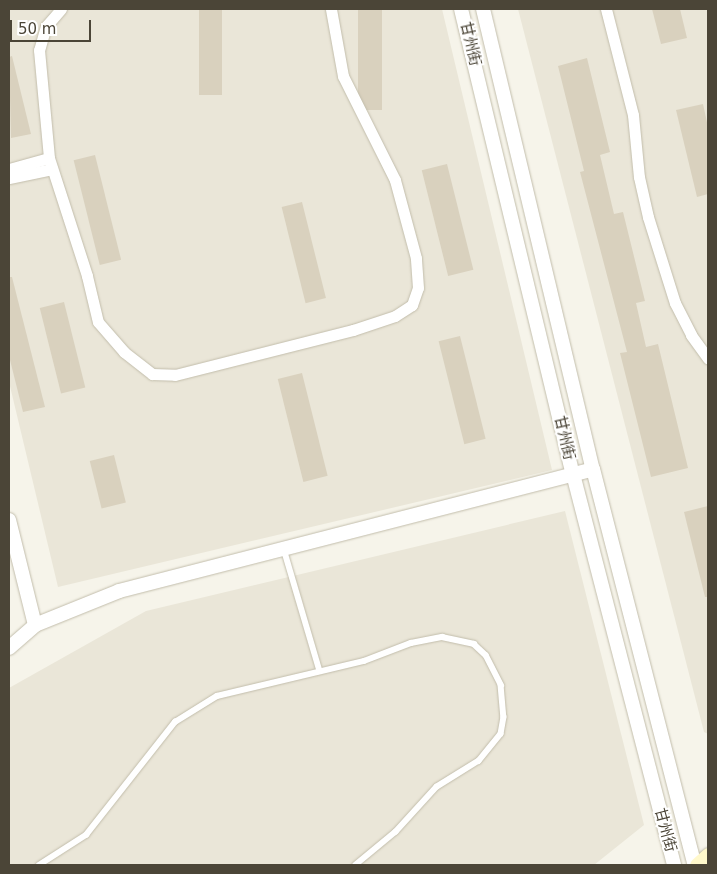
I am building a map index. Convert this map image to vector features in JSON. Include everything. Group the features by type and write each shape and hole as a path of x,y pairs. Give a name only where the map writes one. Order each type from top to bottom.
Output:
{"main road":[{"path":"696,865 708,855"}],"street":[{"path":"61,9 46,26 39,50 50,163 87,276 98,322 124,352 152,374 175,375 353,330 396,316 412,305 418,288 416,258 395,180 343,76 331,9"},
{"name":"甘州街","path":"461,9 572,474 674,865"},
{"name":"甘州街","path":"483,9 593,469 696,865"},
{"path":"606,9 633,115 639,177 648,217 675,303 691,336 708,358"},
{"path":"9,169 50,163"},
{"path":"9,178 50,163"},
{"path":"9,648 35,626 119,591 593,469"},
{"path":"9,520 35,626"}],"lane":[{"path":"284,549 320,671"},
{"path":"39,865 86,835 108,810 144,759 187,712 217,696 320,671 442,637 474,644 486,655 500,685 504,718 501,734 492,749 479,761 437,787 396,832 356,865"}],"shaded area":[{"path":"9,9 442,9 552,470 58,587 9,382"},
{"path":"518,9 708,9 708,734 704,732"},
{"path":"565,511 644,825 594,865 9,865 9,688 146,611"}],"building":[{"path":"199,9 222,9 222,95 199,95"},
{"path":"358,9 382,9 382,110 358,110"},
{"path":"652,9 680,9 687,38 661,44"},
{"path":"12,56 31,134 11,138 9,57"},
{"path":"587,58 610,152 600,155 614,214 623,212 645,301 636,303 646,347 658,344 688,468 651,477 620,353 627,352 580,172 584,171 558,66"},
{"path":"703,104 708,127 708,194 697,197 676,110"},
{"path":"95,155 121,260 100,265 74,160"},
{"path":"447,164 473,270 448,276 422,170"},
{"path":"302,202 326,298 306,303 282,207"},
{"path":"9,277 12,277 45,407 23,412 9,356"},
{"path":"64,302 85,387 61,393 40,308"},
{"path":"460,336 486,439 464,444 439,341"},
{"path":"302,373 328,476 303,482 278,379"},
{"path":"114,455 126,503 102,509 90,461"},
{"path":"708,506 708,597 705,597 684,512"}]}
